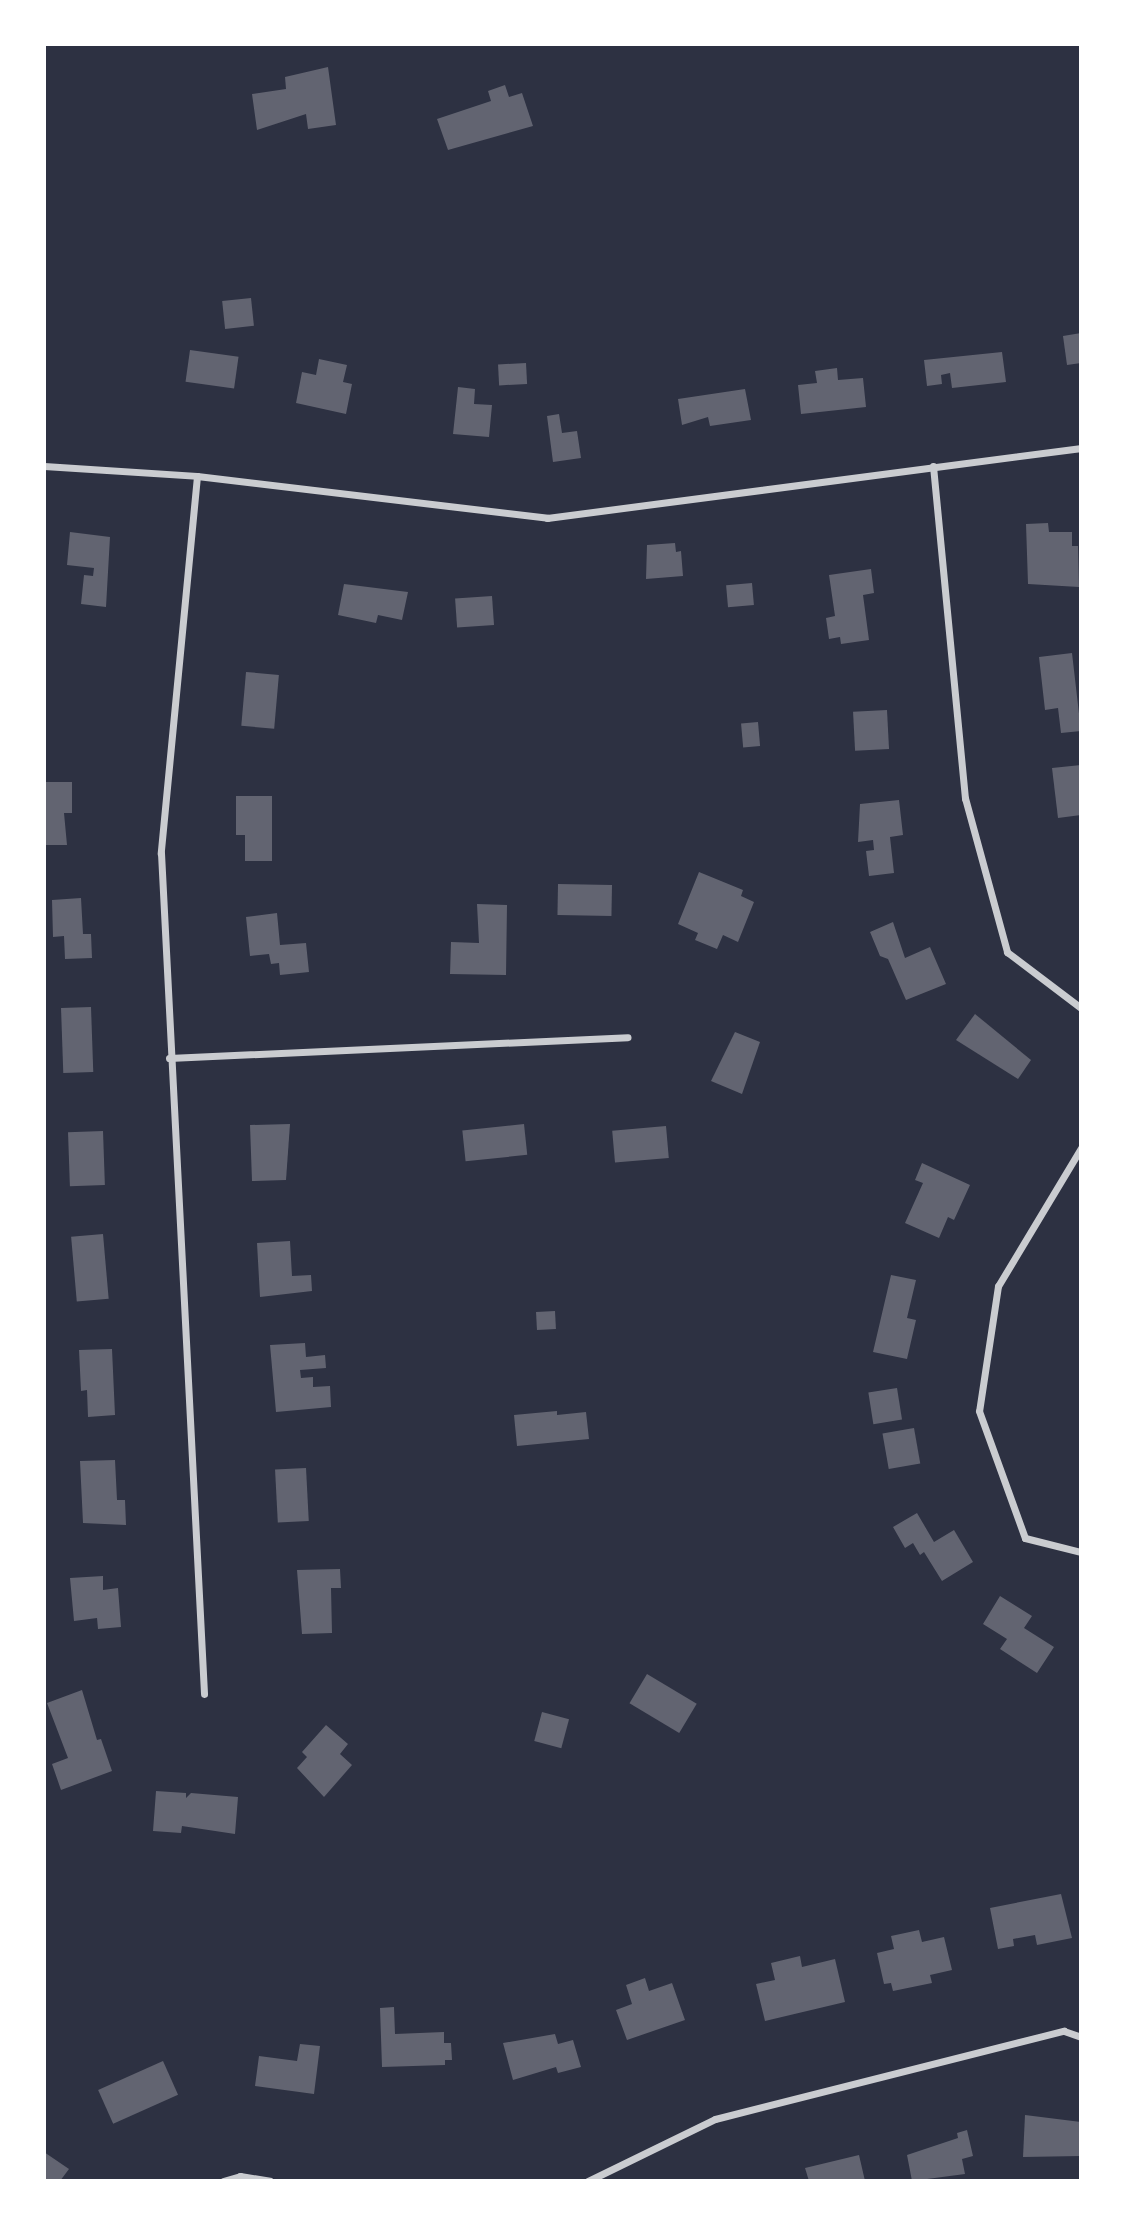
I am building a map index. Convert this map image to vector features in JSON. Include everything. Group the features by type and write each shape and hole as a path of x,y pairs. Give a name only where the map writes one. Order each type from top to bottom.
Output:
{"street":[{"path":"44,466 197,476 547,518 1081,448"},
{"path":"933,466 965,798 1007,952 1081,1008"},
{"path":"197,476 161,853 169,1058 204,1694"},
{"path":"169,1058 628,1037"},
{"path":"1081,1148 998,1286 979,1411 1026,1538 1081,1552"},
{"path":"588,2181 715,2119 1063,2031 1081,2037"},
{"path":"223,2181 240,2176 270,2181"}],"building":[{"path":"328,67 336,125 308,129 306,114 257,130 252,94 286,89 285,77"},
{"path":"505,85 509,97 522,93 533,126 448,150 437,119 491,101 488,91"},
{"path":"251,298 254,326 225,329 222,301"},
{"path":"1081,333 1081,363 1067,365 1063,336"},
{"path":"190,350 239,357 234,389 186,382"},
{"path":"1002,352 1006,382 952,388 950,373 941,375 942,384 927,386 924,360"},
{"path":"319,359 347,365 343,382 352,384 346,414 296,403 302,372 316,375"},
{"path":"526,363 527,384 499,385 498,364"},
{"path":"837,368 838,380 863,378 866,407 801,414 798,385 817,383 815,371"},
{"path":"458,387 475,389 474,404 492,405 489,437 453,434"},
{"path":"745,389 751,420 710,426 708,417 682,425 678,399"},
{"path":"559,414 562,433 577,431 581,458 553,462 547,416"},
{"path":"1048,523 1049,532 1072,532 1072,546 1078,546 1079,587 1028,584 1026,524"},
{"path":"70,532 110,537 106,607 81,604 84,575 93,576 94,568 67,565"},
{"path":"675,543 676,552 681,551 683,576 646,579 647,545"},
{"path":"871,569 874,593 863,595 869,640 841,644 840,637 829,639 826,618 835,616 829,575"},
{"path":"752,583 754,605 728,607 726,585"},
{"path":"344,584 408,592 402,620 378,615 376,623 338,615"},
{"path":"492,596 494,625 457,628 455,599"},
{"path":"1072,653 1081,731 1061,733 1058,708 1045,710 1039,657"},
{"path":"246,672 279,675 274,729 241,726"},
{"path":"887,710 889,749 855,751 853,712"},
{"path":"758,722 760,746 743,747 741,723"},
{"path":"1081,765 1081,815 1058,818 1052,768"},
{"path":"44,782 72,782 72,813 64,813 67,845 44,845"},
{"path":"236,796 272,796 272,861 245,861 245,835 236,835"},
{"path":"899,800 903,835 890,837 894,873 869,876 866,851 874,850 873,840 858,842 860,804"},
{"path":"699,872 743,890 741,896 754,902 738,942 723,935 717,949 695,940 698,933 678,924"},
{"path":"558,884 612,885 611,916 557,915"},
{"path":"81,898 83,934 91,934 92,958 65,959 64,936 53,937 52,900"},
{"path":"477,904 507,905 506,975 450,974 451,942 479,943"},
{"path":"277,913 280,945 306,943 309,972 280,975 279,963 271,964 269,954 250,956 246,917"},
{"path":"893,922 905,958 930,947 946,984 906,1000 888,959 880,956 870,932"},
{"path":"91,1007 93,1072 63,1073 61,1008"},
{"path":"975,1014 1031,1060 1018,1079 956,1040"},
{"path":"735,1032 760,1042 742,1094 711,1081"},
{"path":"290,1124 286,1180 252,1181 250,1125"},
{"path":"524,1124 527,1155 466,1161 462,1130"},
{"path":"666,1126 669,1158 615,1163 612,1131"},
{"path":"103,1131 105,1185 70,1186 68,1132"},
{"path":"922,1163 970,1185 954,1220 948,1217 939,1238 905,1223 923,1183 915,1180"},
{"path":"103,1234 109,1299 77,1302 71,1237"},
{"path":"290,1241 292,1276 311,1275 312,1291 260,1297 257,1243"},
{"path":"891,1275 916,1280 907,1318 916,1320 907,1359 873,1352"},
{"path":"555,1311 556,1329 537,1330 536,1312"},
{"path":"305,1343 306,1357 325,1355 326,1368 300,1370 301,1378 313,1377 313,1387 330,1386 331,1407 276,1412 270,1345"},
{"path":"112,1349 115,1415 88,1417 87,1390 81,1391 79,1350"},
{"path":"897,1388 902,1420 873,1424 868,1393"},
{"path":"557,1411 557,1415 586,1412 589,1439 517,1446 514,1415"},
{"path":"914,1428 920,1463 889,1469 882,1434"},
{"path":"115,1460 117,1500 125,1500 126,1525 83,1523 80,1461"},
{"path":"306,1468 309,1521 278,1523 275,1470"},
{"path":"917,1513 934,1542 954,1530 973,1562 942,1581 924,1552 920,1555 913,1543 905,1548 893,1527"},
{"path":"340,1569 341,1588 331,1588 332,1633 302,1634 297,1570"},
{"path":"103,1576 103,1590 118,1588 121,1627 98,1629 97,1618 74,1621 70,1578"},
{"path":"1000,1596 1032,1616 1024,1628 1054,1647 1037,1673 1000,1649 1007,1639 983,1624"},
{"path":"647,1674 697,1704 679,1733 629,1703"},
{"path":"82,1690 97,1740 101,1739 112,1771 61,1790 52,1764 68,1758 47,1703"},
{"path":"542,1712 569,1719 561,1748 534,1741"},
{"path":"326,1725 348,1744 340,1754 352,1765 324,1797 297,1768 307,1757 302,1752"},
{"path":"156,1791 186,1793 186,1798 191,1793 238,1797 235,1834 182,1826 181,1833 153,1831"},
{"path":"1061,1894 1072,1938 1037,1945 1035,1935 1013,1939 1014,1946 998,1949 990,1908"},
{"path":"919,1930 922,1942 944,1937 952,1970 930,1975 932,1983 893,1991 891,1983 884,1984 877,1953 894,1949 891,1936"},
{"path":"800,1956 802,1967 835,1959 845,2002 765,2021 756,1984 775,1980 771,1963"},
{"path":"645,1978 649,1991 672,1983 685,2020 627,2040 616,2010 632,2004 626,1985"},
{"path":"394,2007 395,2034 444,2032 444,2043 451,2043 452,2060 445,2060 445,2065 382,2067 380,2008"},
{"path":"555,2034 558,2044 573,2040 581,2067 558,2073 556,2067 513,2080 503,2043"},
{"path":"300,2044 320,2046 314,2094 255,2086 259,2056 297,2061"},
{"path":"163,2061 178,2095 113,2124 98,2090"},
{"path":"1025,2115 1081,2122 1081,2156 1023,2157"},
{"path":"967,2130 973,2156 962,2159 965,2174 912,2181 907,2155 958,2138 957,2133"},
{"path":"44,2152 69,2169 60,2181 44,2181"},
{"path":"859,2155 865,2181 809,2181 805,2168"}]}
